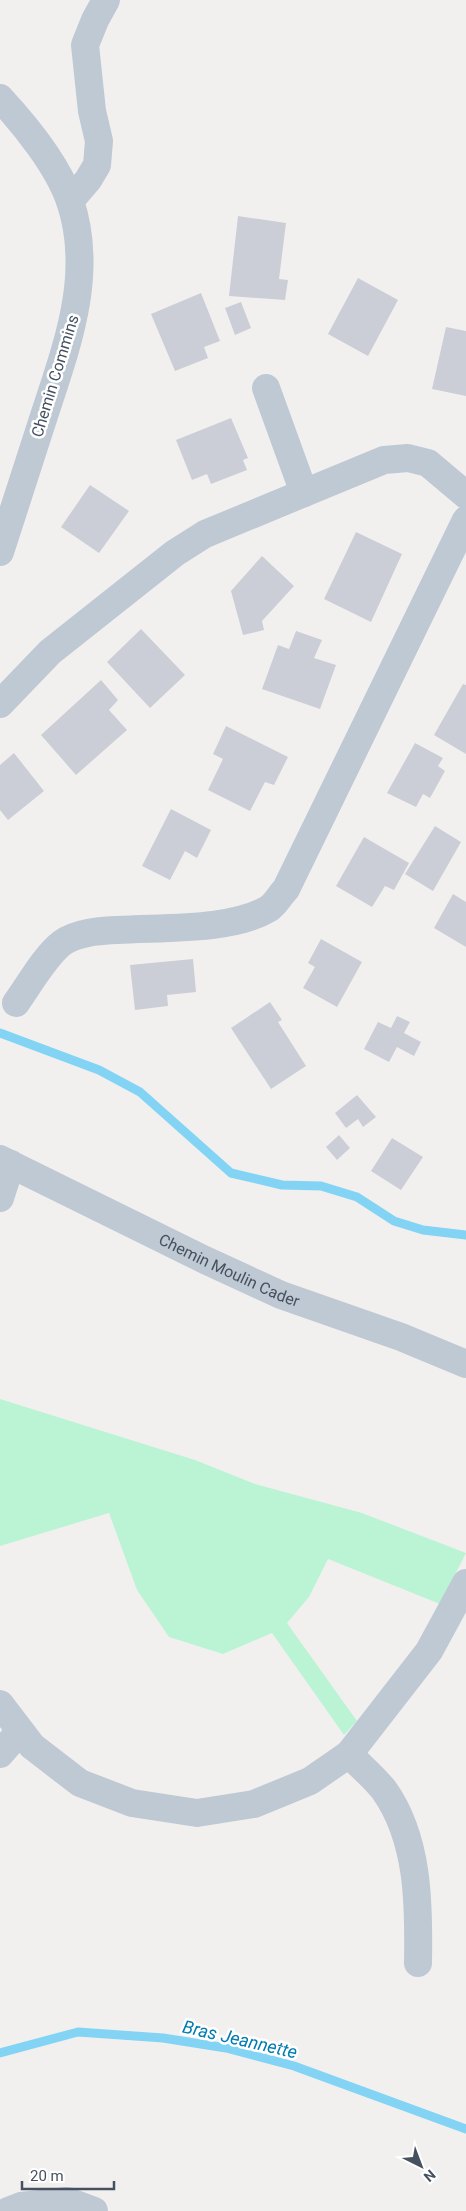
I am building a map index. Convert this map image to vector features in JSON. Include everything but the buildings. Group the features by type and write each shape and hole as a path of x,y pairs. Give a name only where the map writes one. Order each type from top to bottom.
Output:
{"street":[{"path":"70,201 88,180 96,165 100,141 92,111 85,45 95,20 106,0"},
{"name":"Chemin Commins","path":"0,98 22,121 60,180 70,201 77,230 81,268 74,324 0,552"},
{"path":"266,388 304,493"},
{"path":"0,704 50,652 175,553 205,534 384,460 408,458 428,463 466,495"},
{"path":"16,1003 55,950 63,942 77,936 104,930 212,925 253,916 270,908 286,889 466,520"},
{"path":"0,1198 5,1161"},
{"name":"Chemin Moulin Cader","path":"5,1161 205,1260 281,1295 401,1337 466,1364"},
{"path":"0,1704 32,1746 80,1783 132,1802 197,1812 254,1804 310,1781 349,1754 429,1651 466,1583"},
{"path":"0,1754 20,1731"},
{"path":"349,1754 383,1790 400,1819 412,1860 419,1902 418,1963"},
{"path":"8,2211 21,2206 67,2201 94,2211"}],"green space":[{"path":"0,1399 195,1460 255,1484 362,1513 466,1553 440,1604 328,1559 309,1597 287,1623 357,1721 344,1735 272,1633 223,1654 169,1637 137,1590 109,1513 0,1546"}],"waterway":[{"path":"0,1033 99,1070 140,1092 231,1173 282,1185 321,1186 357,1197 394,1221 423,1230 466,1235"},
{"name":"Bras Jeannette","path":"0,2053 78,2032 163,2038 226,2048 294,2066 466,2129"}]}
